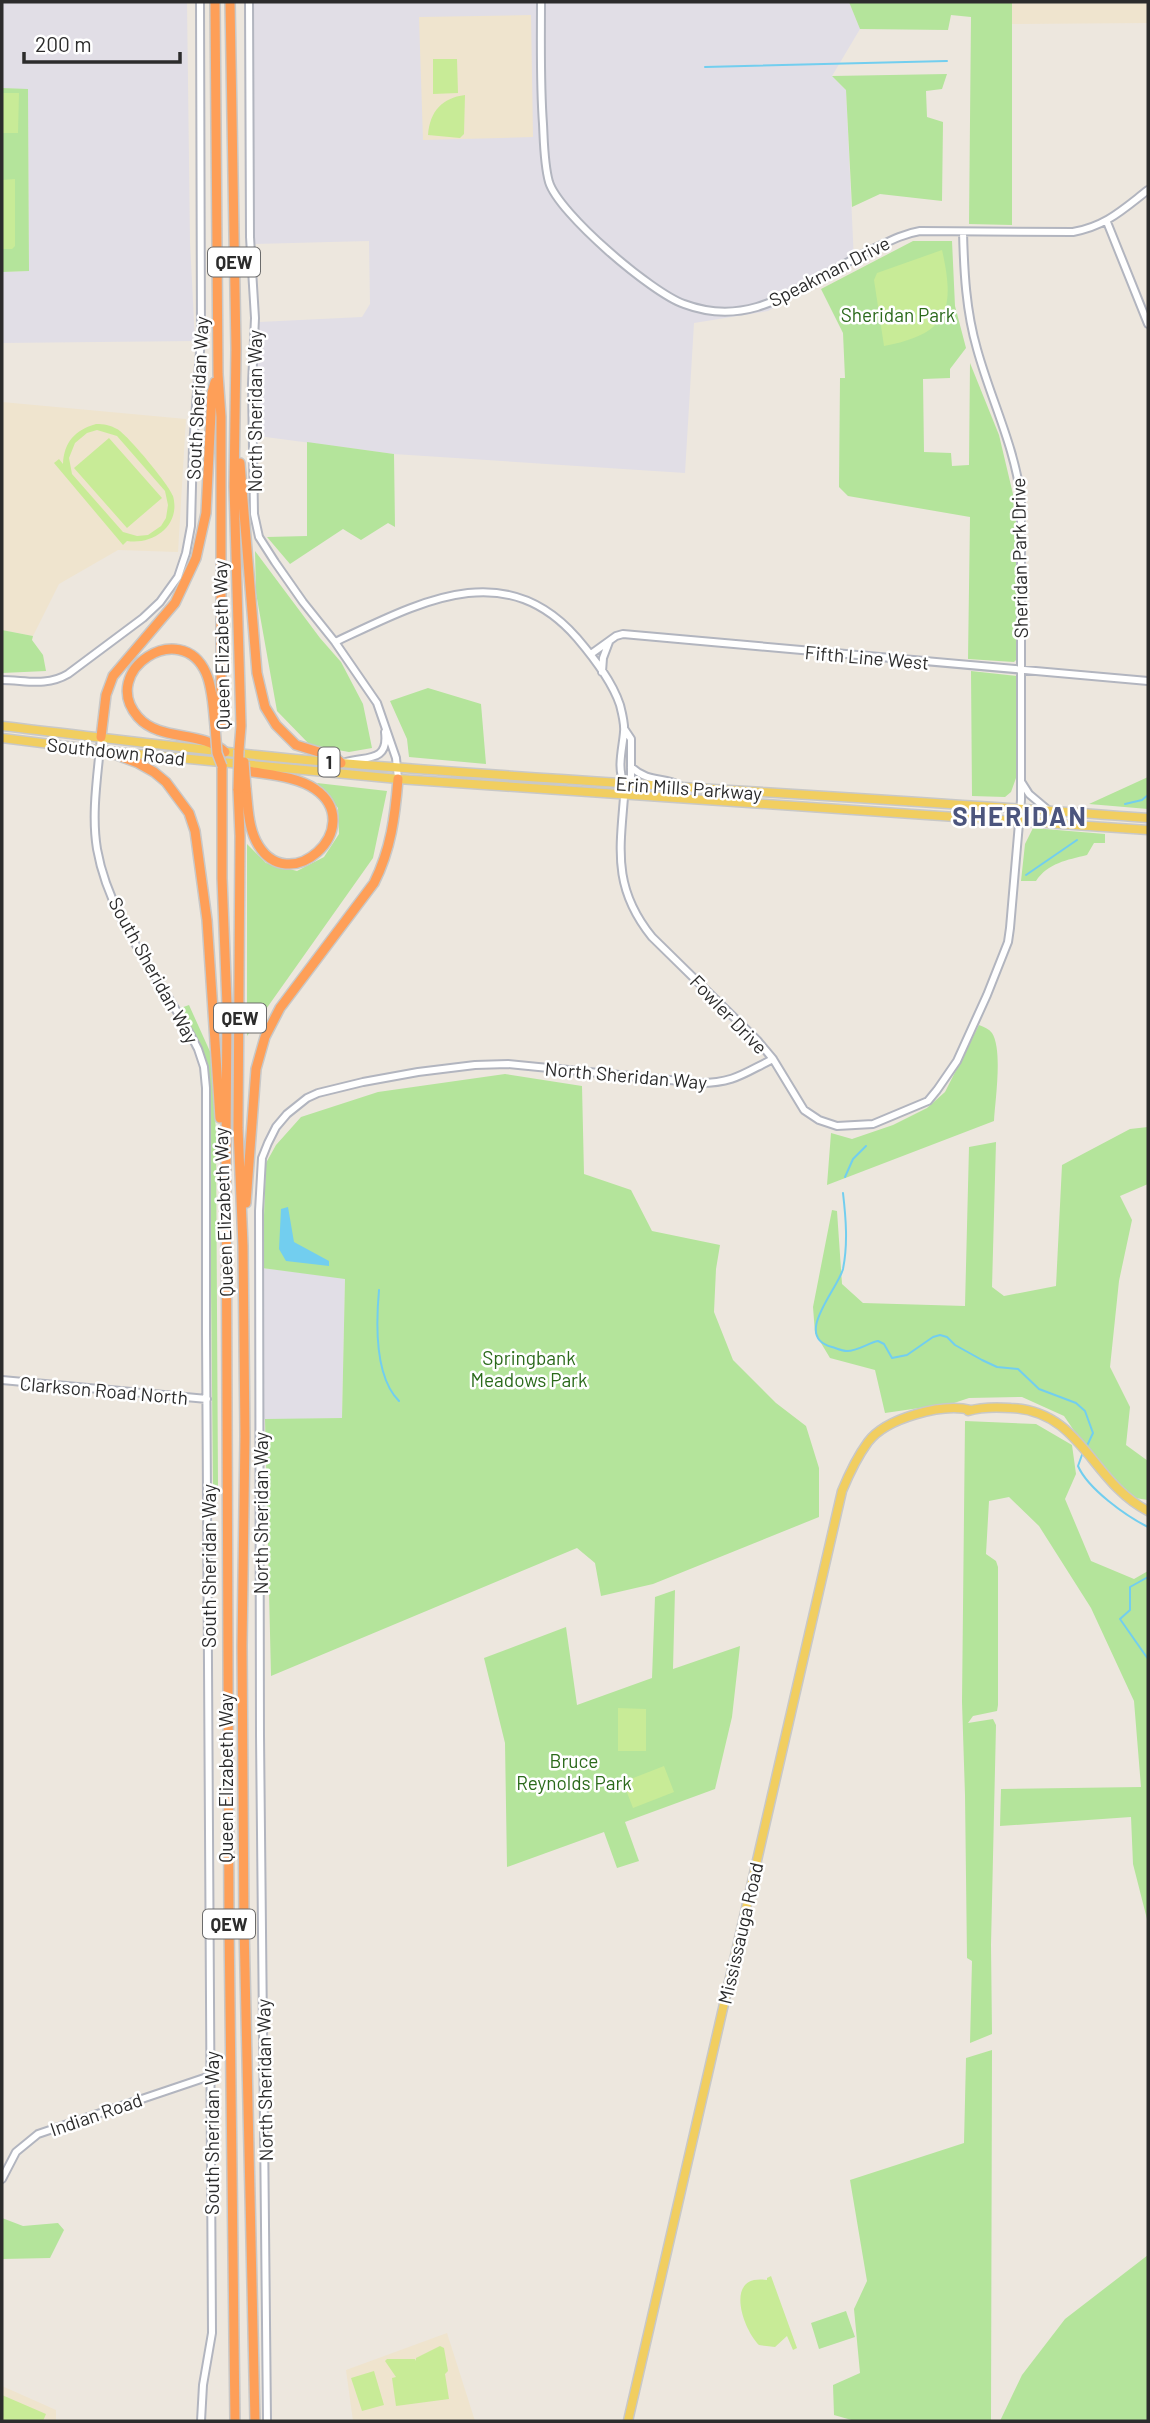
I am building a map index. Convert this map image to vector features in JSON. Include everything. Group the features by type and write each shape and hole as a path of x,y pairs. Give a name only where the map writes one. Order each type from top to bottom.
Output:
{"highway":[{"name":"Queen Elizabeth Way","path":"215,2 218,374 221,417 217,753 229,764 222,786 222,878 227,1005 229,1922 235,2421"},
{"name":"Queen Elizabeth Way","path":"230,2 236,349 234,486 241,726 232,751 244,763 240,877 238,1128 243,1247 245,1423 242,1646 244,1925 255,2421"},
{"path":"101,737 106,695 113,676 175,603 196,558 206,513 212,393 218,374"},
{"path":"235,401 257,673 265,707 276,725 296,744 335,757 341,763"},
{"path":"218,726 207,675 193,656 175,649 165,650 145,658 135,667 128,685 128,695 140,720 156,729 215,743 232,751"},
{"path":"103,751 138,763 166,782 189,813 195,831 207,920 222,1134 226,1147"},
{"path":"229,764 247,771 293,779 318,791 331,813 332,824 327,843 320,852 299,863 275,860 261,849 250,826 242,789"},
{"path":"243,1247 255,1080 265,1037 280,1008 374,883 391,842 398,779"}],"main road":[{"name":"Southdown Road","path":"2,726 232,751"},
{"name":"Southdown Road","path":"2,738 229,764"},
{"name":"Erin Mills Parkway","path":"232,751 341,763 625,784 1148,818"},
{"name":"Erin Mills Parkway","path":"229,764 398,779 1148,830"},
{"name":"Mississauga Road","path":"628,2421 832,1530 842,1491 851,1470 865,1449 891,1430 910,1421 971,1410 1024,1409 1050,1417 1065,1428 1116,1489 1131,1502 1148,1511"}],"street":[{"name":"South Sheridan Way","path":"2,680 41,683 68,674 143,618 160,602 178,577 186,553 191,526 192,446 201,338 200,2"},
{"name":"North Sheridan Way","path":"249,2 250,237 255,318 252,384 254,514 259,537 380,709 398,767 398,779"},
{"name":"Speakman Drive","path":"541,2 543,137 549,180 554,195 578,223 648,284 668,298 686,305 731,312 756,307 781,298 905,233 1073,232 1092,229 1107,222"},
{"path":"1148,190 1107,222 1148,324"},
{"name":"Sheridan Park Drive","path":"963,232 966,304 976,348 1019,477 1022,522 1020,820"},
{"path":"335,642 417,605 448,595 500,592 528,601 565,625 603,672 620,706 625,730 631,739 631,779 625,784 621,775 625,730"},
{"name":"Fifth Line West","path":"610,640 623,635 1148,681"},
{"path":"591,654 610,640"},
{"path":"603,672 603,658 610,640"},
{"path":"341,763 355,759 369,760 384,746 386,734 380,709"},
{"name":"South Sheridan Way","path":"101,737 103,751 95,817 97,846 106,885 193,1040 201,1057 205,1076 212,2333 203,2385 201,2421"},
{"path":"631,767 649,779 673,782 680,786"},
{"path":"1021,781 1029,794 1048,810"},
{"name":"Fowler Drive","path":"625,784 620,864 624,887 638,920 757,1040 802,1107 819,1120 836,1126 873,1124 928,1101 957,1061 1008,942 1020,820"},
{"name":"North Sheridan Way","path":"267,2421 260,1735 259,1211 262,1158 276,1127 298,1104 318,1093 363,1082 475,1065 508,1064 723,1083 737,1079 772,1059"},
{"name":"Clarkson Road North","path":"2,1380 207,1399"},
{"name":"Indian Road","path":"2,2179 16,2152 38,2134 211,2076"}],"shaded area":[{"path":"2,2 187,2 190,242 195,341 2,343 2,272 29,271 28,90 2,88"},
{"path":"252,2 849,2 860,29 832,76 846,90 854,261 768,311 694,323 685,473 394,454 258,436 255,328 259,322 362,317 370,304 369,241 253,244"},
{"path":"1012,2 1148,2 1148,23 1012,24"},
{"path":"531,15 533,137 423,140 419,17"},
{"path":"2,402 186,419 178,552 118,550 59,584 33,636 2,630"},
{"path":"262,1268 345,1278 342,1418 261,1420"},
{"path":"447,2333 475,2421 353,2421 346,2370"},
{"path":"2,2386 56,2410 56,2421 2,2421"}],"green space":[{"path":"849,2 1012,2 1012,225 969,224 971,17 951,15 948,30 860,29"},
{"path":"433,59 457,59 458,93 433,94"},
{"path":"947,74 942,89 926,91 927,117 943,122 942,201 880,194 852,207 846,90 832,76"},
{"path":"2,88 28,89 29,271 2,272"},
{"path":"2,93 19,93 18,133 2,133"},
{"path":"465,95 464,134 460,138 428,135 431,119 439,107 450,99"},
{"path":"15,179 15,246 12,249 2,249 2,180"},
{"name":"Sheridan Park","path":"913,241 952,241 955,306 966,348 950,369 950,378 923,379 924,452 951,453 952,466 969,465 970,363 999,435 1017,511 1019,657 1014,662 968,659 970,517 848,496 839,487 840,378 845,378 843,333 821,289"},
{"name":"Sheridan Park","path":"942,250 948,289 942,316 922,335 884,346 874,280 877,273"},
{"path":"96,424 107,425 122,433 170,490 173,496 173,516 169,524 156,536 147,540 127,541 123,545 54,463 59,459 63,464 68,443 77,433","holes":["97,430 117,436 165,491 168,505 166,518 161,526 148,535 137,536 123,532 72,474 69,458 75,443 87,433"]},
{"path":"109,438 162,498 127,528 74,468"},
{"path":"307,442 394,454 395,527 388,523 361,540 343,529 290,564 267,537 307,536"},
{"path":"255,551 341,662 363,704 372,748 349,752 310,745 277,711 256,593"},
{"path":"2,630 33,636 32,640 43,655 46,671 2,673"},
{"path":"971,671 1017,676 1019,680 1016,778 1011,792 1005,797 972,796"},
{"path":"428,688 481,704 486,764 409,757 407,739 390,701"},
{"path":"1148,777 1148,809 1089,804"},
{"path":"317,783 387,791 373,858 247,1036 247,844 266,863 297,871 324,857 339,834 338,808"},
{"path":"1033,828 1105,834 1105,843 1094,843 1087,855 1052,866 1036,881 1021,881 1025,844"},
{"path":"189,1005 212,1056 216,1135 218,1486 213,1486 209,1085 201,1049 178,1009"},
{"path":"979,1025 992,1033 997,1051 994,1121 827,1185 831,1133 852,1139 893,1125 927,1108 945,1092"},
{"name":"Springbank Meadows Park","path":"505,1074 582,1086 584,1174 631,1190 652,1231 720,1245 714,1312 733,1360 776,1403 806,1426 819,1468 819,1517 653,1584 601,1596 595,1563 577,1548 271,1676 265,1419 342,1418 345,1279 262,1268 266,1163 276,1145 301,1117 378,1092"},
{"path":"1148,1127 1148,1184 1120,1196 1132,1220 1119,1281 1110,1367 1130,1407 1126,1445 1148,1461 1148,1500 1135,1498 1099,1467 1064,1416 1022,1397 969,1398 954,1403 885,1413 875,1370 830,1358 815,1333 813,1307 832,1210 837,1211 842,1284 863,1303 965,1306 969,1147 996,1142 992,1287 1004,1296 1056,1286 1062,1165 1130,1129"},
{"path":"965,1421 1036,1424 1072,1445 1076,1474 1065,1499 1091,1561 1134,1579 1148,1571 1148,1923 1133,1864 1131,1817 1000,1826 1001,1789 1141,1787 1134,1701 1091,1608 1039,1526 1009,1497 989,1501 986,1554 996,1561 998,1567 998,1705 997,1711 973,1716 968,1723 993,1719 996,1725 991,1945 992,2034 970,2043 972,1961 967,1958 962,1702"},
{"name":"Bruce Reynolds Park","path":"675,1590 673,1669 740,1646 732,1717 715,1789 625,1822 639,1861 617,1868 604,1832 507,1867 505,1743 484,1658 566,1627 577,1705 652,1678 655,1597"},
{"path":"618,1708 646,1709 646,1751 618,1751"},
{"path":"664,1766 674,1792 633,1808 623,1782"},
{"path":"992,2050 991,2421 855,2421 834,2415 833,2385 860,2373 854,2309 867,2281 850,2180 964,2143 966,2058"},
{"path":"2,2218 23,2226 58,2223 64,2230 50,2258 2,2259"},
{"path":"1148,2255 1148,2421 1000,2421 1022,2375 1065,2319"},
{"path":"771,2276 797,2348 793,2350 787,2336 775,2347 759,2345 747,2327 743,2315 740,2304 745,2285 754,2280 767,2280"},
{"path":"846,2311 855,2337 819,2349 811,2323"},
{"path":"440,2346 444,2348 448,2371 445,2374 449,2399 396,2406 392,2378 396,2377 385,2361 416,2361 416,2358"},
{"path":"374,2371 384,2405 362,2411 351,2378"},
{"path":"2,2395 46,2414 43,2421 2,2421"}],"water":[{"path":"288,1207 294,1242 329,1261 329,1266 286,1261 279,1249 281,1209"}],"waterway":[{"path":"705,67 947,61"},
{"path":"1125,804 1142,800 1148,795"},
{"path":"1026,875 1077,840"},
{"path":"845,1177 853,1159 866,1146"},
{"path":"843,1193 845,1260 817,1323 816,1333 821,1342 847,1351 878,1341 884,1344 892,1358 907,1355 933,1337 947,1337 955,1345 982,1360 997,1367 1018,1369 1039,1389 1076,1403 1085,1411 1093,1433 1086,1448"},
{"path":"379,1290 377,1318 381,1364 391,1391 399,1401"},
{"path":"1083,1452 1078,1466 1090,1484 1119,1509 1148,1527"},
{"path":"1148,1577 1130,1587 1130,1610 1120,1619 1148,1659"}],"district":[{"name":"SHERIDAN","path":"1020,815"}]}
